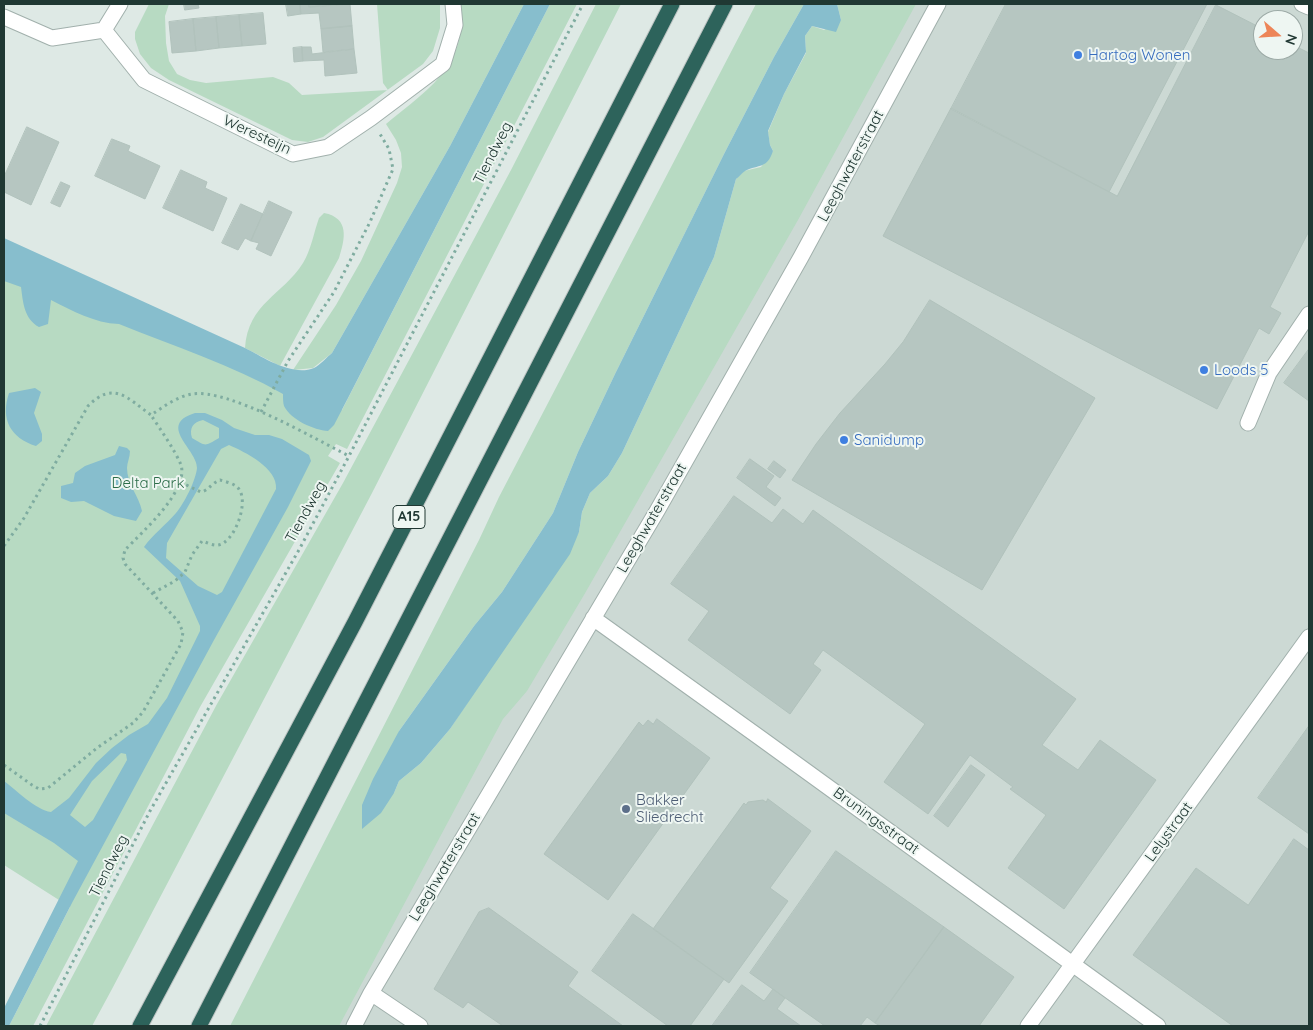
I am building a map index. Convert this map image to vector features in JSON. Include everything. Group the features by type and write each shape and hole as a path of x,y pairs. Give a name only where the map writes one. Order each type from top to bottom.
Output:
{"highway":[{"name":"A15","path":"140,1026 355,622 672,4"},
{"path":"199,1026 724,4"}],"street":[{"path":"4,17 52,38 104,30 120,4"},
{"name":"Weresteijn","path":"104,30 144,80 292,154 328,147 371,118 443,64 455,25 453,4"},
{"name":"Leeghwaterstraat","path":"354,1026 371,994 657,511 802,257 938,4"},
{"path":"1302,4 1309,7"},
{"path":"1248,423 1269,373 1309,314"},
{"name":"Bruningsstraat","path":"593,618 759,736 1158,1026"},
{"name":"Lelystraat","path":"1028,1026 1309,637"},
{"path":"371,994 420,1026"}],"path":[{"name":"Tiendweg","path":"40,1026 150,811 300,548 349,456 583,4"},
{"path":"261,412 288,361 334,292 370,222 393,170 389,150 371,118"},
{"path":"4,546 28,511 88,406 98,397 106,393 120,394 151,415 181,466 180,482 169,504 125,550 123,558 125,564 178,621 183,632 181,644 143,712 133,723 97,748 48,788 39,789 4,765"},
{"path":"151,415 168,404 192,394 217,395 261,412 349,456"},
{"path":"153,594 175,581 185,572 192,555 202,541 217,545 230,540 243,505 241,493 237,486 220,480 214,482 205,491 199,491 180,482"}],"shaded area":[{"path":"884,4 1309,4 1309,1026 318,1026"}],"green space":[{"path":"149,4 169,4 165,16 169,61 177,74 190,80 206,83 273,77 289,83 302,95 387,90 323,137 308,142 292,140 169,80 151,68 140,54 135,39 135,32"},
{"path":"377,4 440,4 440,28 433,51 423,64 388,90 383,83"},
{"path":"459,4 524,4 450,146 332,353 313,368 293,370 336,305 361,261 397,183 402,167 401,153 396,140 386,124 423,94 453,58 461,27"},
{"name":"Delta Park","path":"550,4 577,4 347,449 336,444 328,456 340,463 200,707 33,1026 9,1026 70,907 4,865 4,254 342,410"},
{"path":"596,4 621,4 372,493 112,989 92,1026 46,1026 217,704 343,483 511,170"},
{"path":"756,4 804,4 774,57 724,154 615,374 578,452 553,513 502,592 474,626 399,731 394,793 399,781 421,763 450,729 579,532 582,512 590,493 608,476 622,453 714,257 736,179 744,171 761,167 773,151 768,132 784,94 806,53 805,36 812,26 824,30 841,20 837,4 916,4 798,220 584,595 527,691 503,719 339,1026 230,1026 479,540 499,497"},
{"path":"324,213 338,219 344,230 339,258 280,366 245,348 248,333 259,310 295,274 303,263 319,218"}],"water":[{"path":"524,4 550,4 347,400 334,425 328,431 316,429 297,420 284,406 283,394 264,384 202,356 119,324 92,319 51,300 48,324 39,327 27,315 21,287 4,281 4,238 245,348 278,365 296,370 314,368 332,353 450,146"},
{"path":"804,4 837,4 841,20 836,32 812,26 805,36 806,52 784,94 768,131 773,151 771,157 762,165 745,171 736,179 714,257 622,453 608,476 590,493 582,512 579,532 570,554 450,729 421,763 399,781 394,793 381,813 362,829 362,805 373,779 399,731 474,626 502,592 553,513 578,452 615,374 724,154 774,57"},
{"path":"35,388 41,392 34,413 42,434 42,441 36,446 27,443 14,433 7,420 6,412 9,393"},
{"path":"195,413 205,413 222,420 234,428 255,435 269,435 282,439 309,455 311,461 288,507 73,901 9,1026 4,1026 4,1008 78,861 54,843 4,813 4,781 39,808 51,812 69,798 96,763 112,748 148,724 167,698 200,631 200,626 180,581 144,547 179,509 194,479 197,468 196,461 179,431 179,424 184,418","holes":["203,420 219,428 219,438 208,444 203,444 192,438 191,434 193,426","229,445 259,462 272,474 276,489 222,592 217,595 198,586 166,558 167,543 221,449","121,753 126,754 127,760 93,820 85,827 70,815 92,781"]},
{"path":"119,446 130,451 127,466 128,474 142,511 136,521 114,516 84,501 71,502 61,498 61,486 73,483 75,473 85,466 115,455"}],"building":[{"path":"184,4 198,4 199,8 185,10"},
{"path":"286,4 300,4 301,14 288,16"},
{"path":"300,4 309,4 309,7 350,4 352,26 321,29 319,13 301,14"},
{"path":"309,4 343,4 309,7"},
{"path":"1006,4 1207,4 1109,192 951,109"},
{"path":"1216,5 1253,24 1253,60 1303,60 1303,50 1309,53 1309,231 1270,307 1281,313 1269,334 1259,328 1217,409 883,236 951,108 1117,196"},
{"path":"263,13 266,44 242,46 239,15"},
{"path":"239,15 242,46 219,48 216,17"},
{"path":"216,17 219,48 196,51 193,19"},
{"path":"193,19 196,51 172,53 169,22"},
{"path":"352,26 354,49 323,52 321,29"},
{"path":"302,47 303,61 294,62 293,48"},
{"path":"302,47 311,47 312,54 354,49 357,73 325,76 324,60 303,61"},
{"path":"27,127 59,142 31,205 4,192 4,177"},
{"path":"112,139 130,146 128,151 160,166 145,199 95,176"},
{"path":"181,170 207,182 205,188 227,198 213,231 163,208"},
{"path":"61,182 70,186 60,207 51,203"},
{"path":"269,201 292,212 271,256 256,249 259,243 251,241"},
{"path":"241,204 263,214 251,241 245,238 238,250 222,243"},
{"path":"930,300 1095,398 982,590 792,480 840,413 903,342"},
{"path":"1309,349 1309,401 1284,383"},
{"path":"750,459 774,476 766,487 781,498 775,506 737,478"},
{"path":"774,461 786,470 780,478 768,469"},
{"path":"734,496 772,523 783,509 803,524 813,510 1076,699 1042,745 1078,770 1100,740 1156,780 1064,909 1008,868 1046,815 1010,789 1013,787 970,755 928,814 884,782 925,724 823,650 813,664 821,670 790,714 688,640 709,611 671,584"},
{"path":"657,719 710,758 608,900 544,854 639,722 643,726 648,720 653,724"},
{"path":"1309,726 1309,834 1258,798"},
{"path":"971,765 985,775 948,827 934,816"},
{"path":"768,799 811,831 770,888 788,901 729,983 653,929 744,803 746,805 748,802 763,800 766,802"},
{"path":"1294,839 1309,850 1309,1026 1233,1026 1133,955 1196,868 1248,905"},
{"path":"836,851 944,927 875,1023 867,1017 860,1026 825,1026 750,973"},
{"path":"489,908 578,972 568,986 623,1026 503,1026 468,1002 463,1008 434,989 479,912"},
{"path":"633,914 724,979 690,1026 668,1026 592,971"},
{"path":"944,927 1014,977 979,1026 880,1026 875,1023"},
{"path":"742,985 764,1001 773,989 785,998 777,1009 801,1026 712,1026"}],"place":[{"name":"Hartog Wonen","path":"1078,55"},
{"name":"Loods 5","path":"1204,370"},
{"name":"Sanidump","path":"844,440"},
{"name":"Bakker Sliedrecht","path":"626,809"}]}
